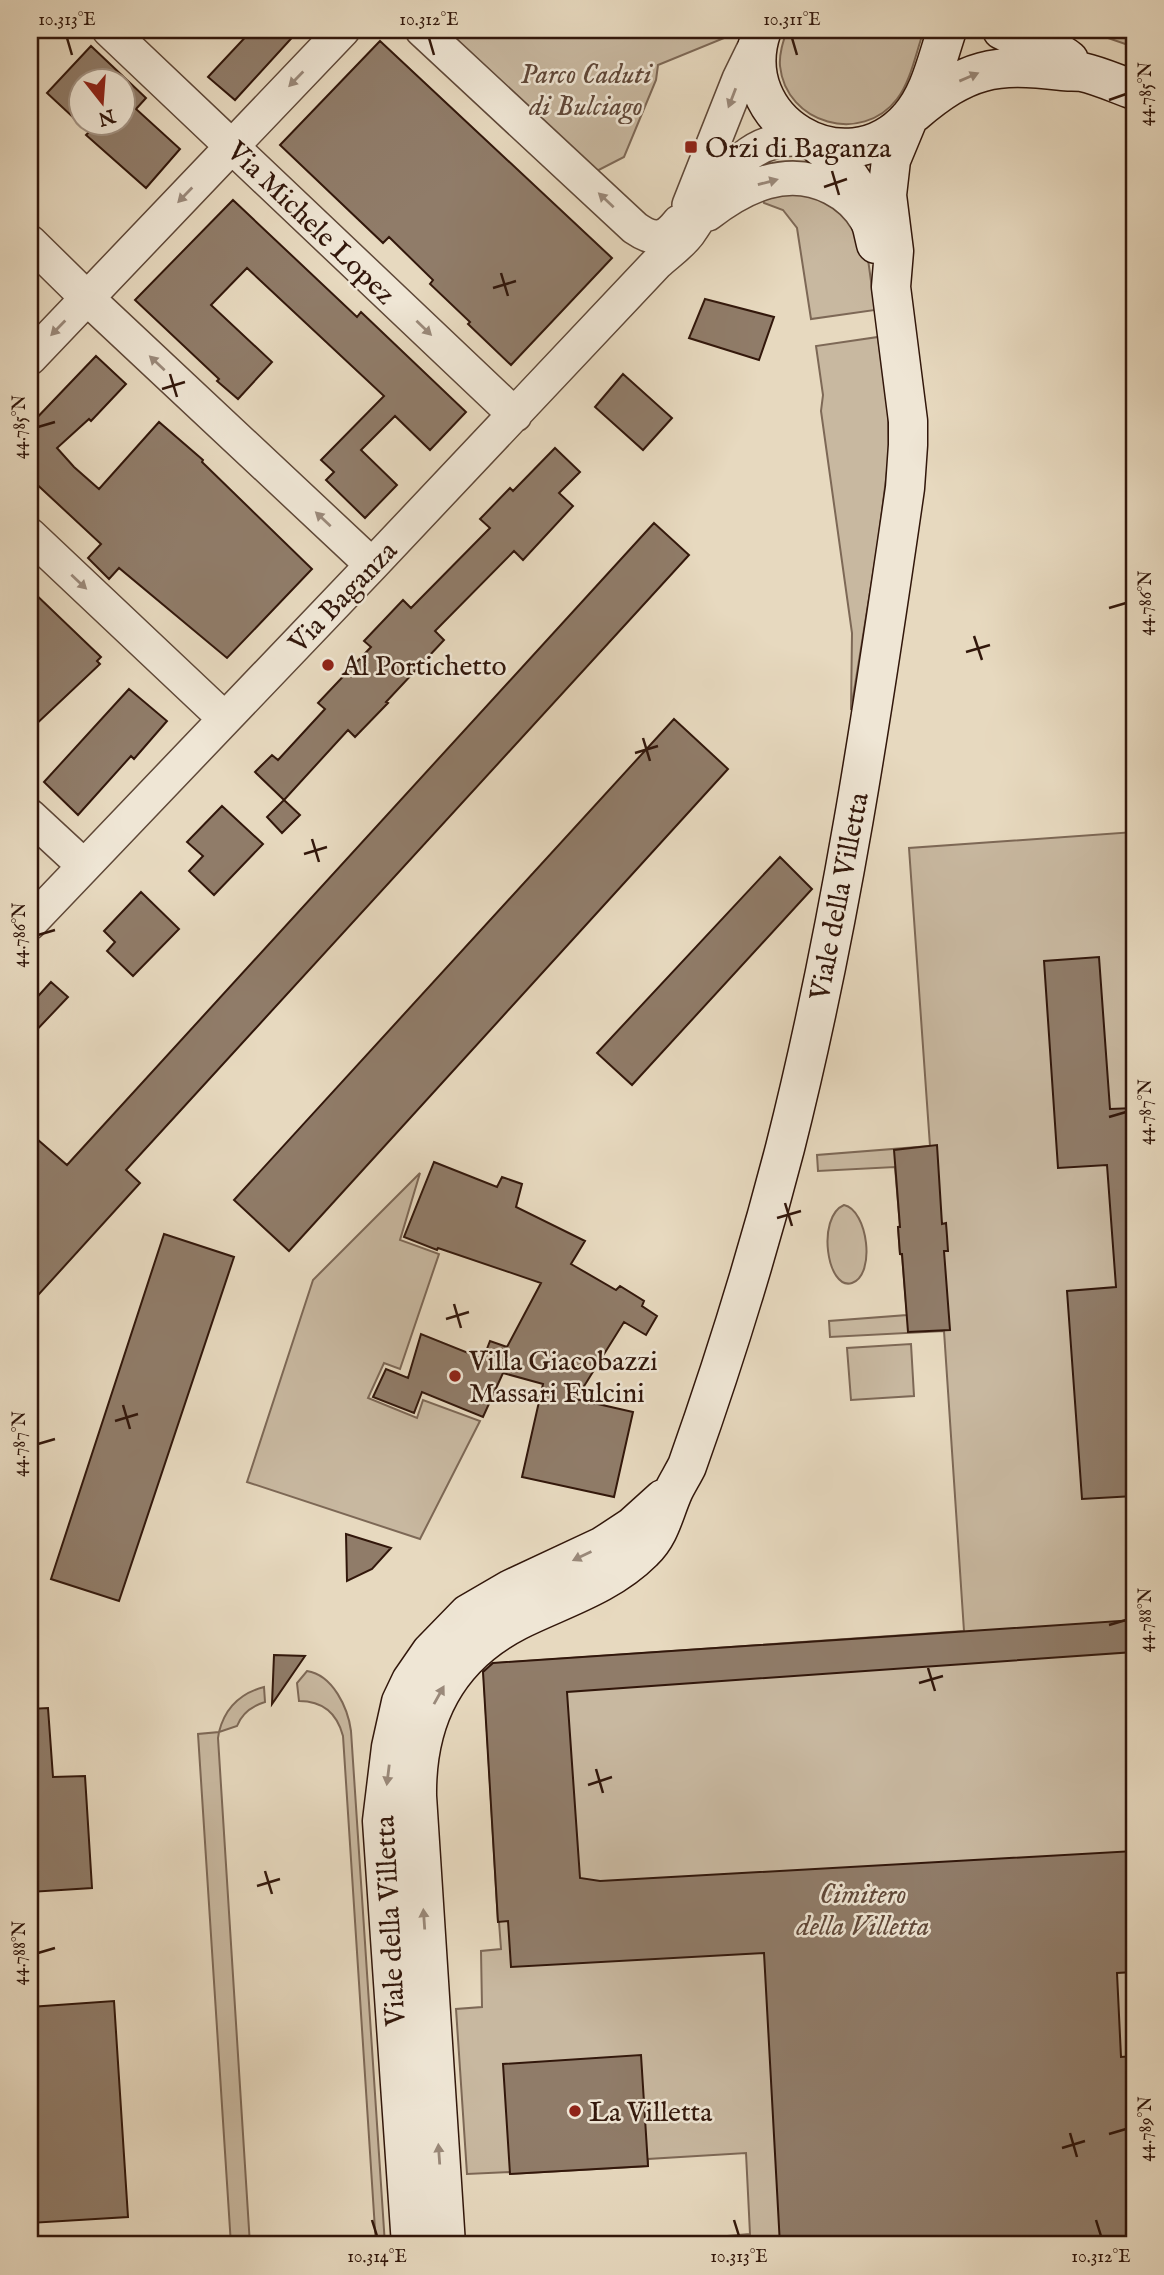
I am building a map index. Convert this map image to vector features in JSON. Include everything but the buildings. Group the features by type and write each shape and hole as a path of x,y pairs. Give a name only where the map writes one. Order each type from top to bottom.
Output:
{"street":[{"name":"Via Michele Lopez","path":"108,30 515,415"},
{"path":"30,358 343,30"},
{"path":"422,30 652,241 657,251 653,268"},
{"name":"Via Baganza","path":"761,33 756,65 763,94 779,120 790,130 811,141 831,147 860,146 888,135 910,117 925,93 947,30"},
{"path":"1002,30 1059,53 1091,75"},
{"name":"Via Baganza","path":"685,226 693,196 739,79 761,33"},
{"path":"910,117 952,85 986,71 1016,66 1080,72 1134,90"},
{"name":"Viale della Villetta","path":"419,2244 382,1821 391,1747 401,1702 426,1659 468,1614 511,1588 583,1556 613,1539 640,1520 675,1488 687,1466 743,1298 776,1181 814,1025 847,856 907,468 908,421 891,287 894,251 887,185 895,148 910,117"},
{"name":"Via Baganza","path":"30,923 653,268 722,181 745,157 760,146 777,140 811,141"},
{"name":"Viale della Villetta","path":"811,141 833,156 864,201 880,259 891,287"},
{"path":"644,233 662,237 709,213 742,191 775,179 799,178 825,185 849,199 865,217 874,236"},
{"path":"30,242 372,565"},
{"path":"30,535 225,719"},
{"path":"30,816 84,866"}],"green space":[{"name":"Parco Caduti di Bulciago","path":"434,30 736,30 734,34 658,65 656,80 624,157 589,175"},
{"path":"787,30 924,30 910,75 897,99 882,113 865,121 846,124 828,122 810,114 796,102 785,86 780,62"},
{"path":"1085,30 1134,30 1134,46 1131,46"},
{"path":"793,188 840,207 867,252 875,310 811,319 797,228 783,210 764,203 762,195"},
{"path":"878,337 888,411 889,455 851,710 852,633 821,411 823,395 816,346"},
{"name":"Cimitero della Villetta","path":"1134,832 1134,2245 606,2245 712,2240 716,2237 750,2234 746,2153 648,2159 648,2166 467,2174 456,2009 482,2007 481,1951 501,1949 483,1664 964,1631 944,1331 830,1337 829,1321 907,1315 895,1167 818,1171 817,1155 930,1146 909,848"},
{"path":"420,1173 400,1240 439,1254 400,1369 384,1363 368,1398 417,1418 423,1400 480,1421 420,1539 247,1482 313,1280"},
{"path":"844,1205 852,1209 859,1218 866,1243 864,1268 860,1278 852,1283 843,1282 836,1276 828,1251 830,1223 835,1212"},
{"path":"911,1344 914,1396 851,1400 847,1348"},
{"path":"307,1671 324,1679 338,1694 347,1712 351,1731 385,2245 376,2245 343,1736 337,1721 327,1710 315,1703 299,1701 297,1683"},
{"path":"264,1687 265,1702 248,1711 237,1726 219,1732 225,1716 235,1703 248,1693"},
{"path":"219,1732 250,2245 231,2245 198,1734"}],"place":[{"name":"Orzi di Baganza","path":"691,147"},
{"name":"Al Portichetto","path":"328,665"},
{"name":"Villa Giacobazzi Massari Fulcini","path":"455,1376"},
{"name":"La Villetta","path":"575,2111"}]}
